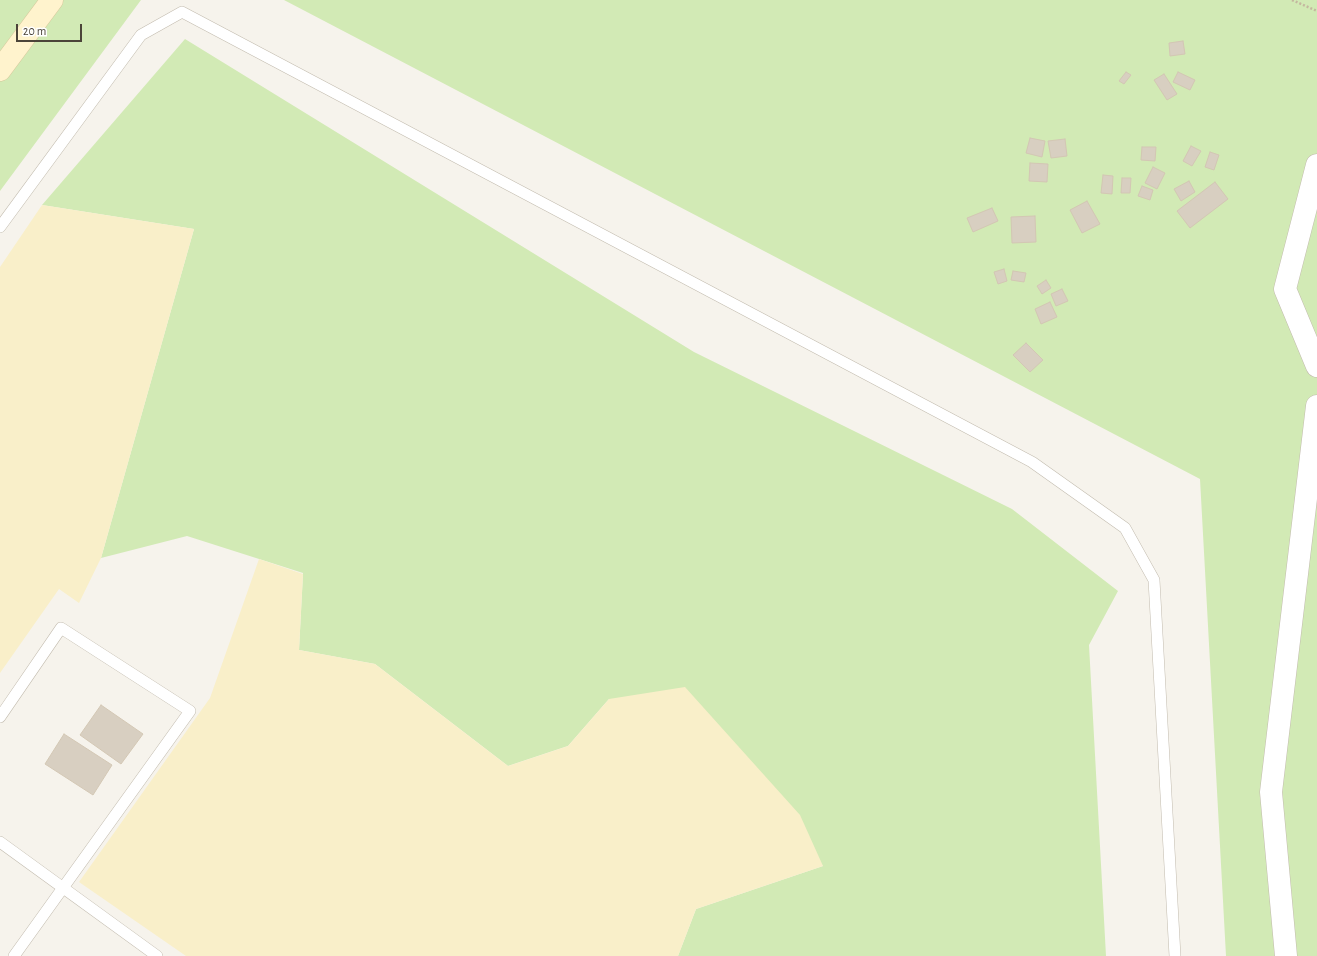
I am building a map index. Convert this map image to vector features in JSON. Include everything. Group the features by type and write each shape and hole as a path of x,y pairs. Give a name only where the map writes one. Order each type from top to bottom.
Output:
{"main road":[{"path":"0,70 52,0"}],"street":[{"path":"1317,165 1285,289 1317,366"},
{"path":"1286,956 1270,792 1317,406"}],"lane":[{"path":"0,227 141,35 182,12 1032,462 1125,528 1154,580 1175,956"},
{"path":"0,717 61,628 190,711 14,956"},
{"path":"0,842 157,956"}],"path":[{"path":"1292,0 1317,11"}],"green space":[{"path":"0,0 141,0 0,191"},
{"path":"284,0 1317,0 1317,956 1226,956 1200,479"},
{"path":"185,39 694,352 1012,509 1118,591 1089,645 1106,956 678,956 696,909 823,866 609,699 568,746 508,766 375,664 299,650 303,573 187,536 101,558 194,229 42,205"}],"sand":[{"path":"42,205 194,229 101,558 79,603 59,589 0,673 0,267"},
{"path":"259,559 303,574 299,650 375,664 508,766 568,746 609,699 685,687 800,815 823,866 696,909 678,956 186,956 79,882 210,698"}],"building":[{"path":"1183,41 1185,54 1170,56 1169,43"},
{"path":"1126,72 1131,75 1124,84 1119,81"},
{"path":"1178,72 1195,80 1190,90 1173,82"},
{"path":"1164,74 1177,94 1167,100 1154,80"},
{"path":"1030,138 1045,141 1042,157 1026,153"},
{"path":"1065,139 1067,156 1051,158 1048,141"},
{"path":"1191,146 1201,151 1192,166 1183,161"},
{"path":"1142,147 1156,147 1155,161 1141,160"},
{"path":"1210,152 1219,155 1214,170 1205,167"},
{"path":"1030,163 1048,164 1047,182 1029,181"},
{"path":"1153,167 1165,173 1157,189 1145,183"},
{"path":"1103,175 1113,176 1112,194 1101,193"},
{"path":"1122,178 1131,178 1130,193 1121,193"},
{"path":"1189,181 1195,192 1181,201 1174,189"},
{"path":"1215,182 1228,199 1190,228 1177,211"},
{"path":"1142,186 1153,190 1150,200 1138,196"},
{"path":"1087,201 1100,224 1082,233 1070,210"},
{"path":"992,208 998,221 973,232 967,218"},
{"path":"1035,216 1036,242 1012,243 1011,217"},
{"path":"1004,269 1007,281 998,284 994,272"},
{"path":"1013,271 1026,273 1024,282 1011,280"},
{"path":"1046,280 1051,288 1042,294 1037,286"},
{"path":"1062,289 1068,301 1056,306 1051,294"},
{"path":"1050,302 1057,317 1041,324 1035,309"},
{"path":"1026,343 1043,360 1030,372 1013,355"},
{"path":"101,705 143,734 121,764 80,735"},
{"path":"64,734 112,765 93,795 45,764"}]}
